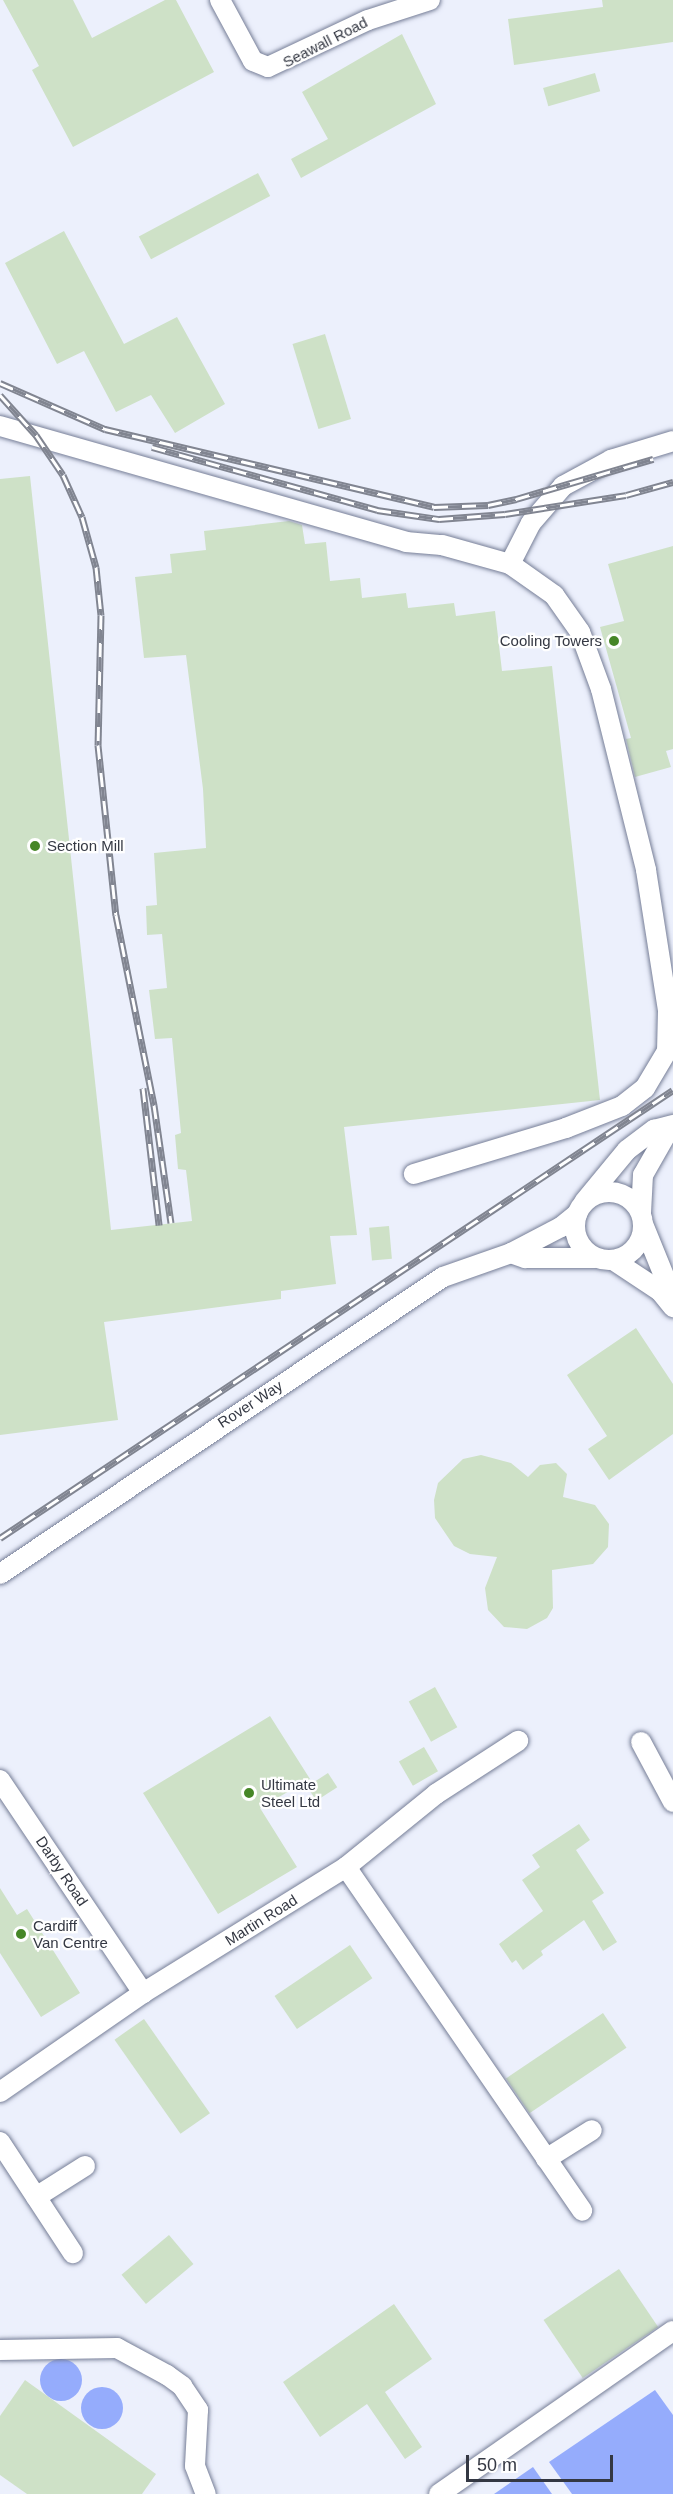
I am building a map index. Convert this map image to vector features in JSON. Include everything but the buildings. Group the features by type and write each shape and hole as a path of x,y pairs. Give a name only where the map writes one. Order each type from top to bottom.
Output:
{"street":[{"name":"Seawall Road","path":"220,0 253,61 268,67 386,6 430,0"},
{"path":"0,426 406,543 442,545 510,564 534,577 559,601 580,632 595,669 646,870 668,1011 669,1043 651,1080 622,1106 566,1128 414,1174"},
{"path":"510,564 527,528 563,486 611,460 673,441"},
{"name":"Rover Way","path":"0,1574 423,1290 466,1267 511,1253 561,1227 579,1210 627,1150 654,1130 672,1125"},
{"name":"Rover Way","path":"642,1218 643,1174 672,1125"},
{"path":"673,1298 642,1218 627,1197 607,1192 588,1199 579,1210 575,1225 579,1243 660,1291 673,1307"},
{"path":"604,1259 632,1252 643,1234 642,1218"},
{"name":"Rover Way","path":"511,1253 525,1258 604,1259"},
{"name":"Martin Road","path":"0,2092 143,1993 346,1866 436,1794 518,1741"},
{"path":"641,1742 673,1802"},
{"name":"Darby Road","path":"0,1780 143,1993"},
{"path":"346,1866 582,2211"},
{"path":"546,2160 592,2130"},
{"path":"0,2142 73,2253"},
{"path":"36,2197 85,2166"},
{"path":"439,2494 673,2331"},
{"path":"0,2350 117,2348 182,2386 198,2410 195,2466 206,2494"}],"water":[{"path":"61,2359 69,2360 76,2365 81,2372 81,2388 76,2395 69,2400 61,2401 53,2400 46,2395 41,2388 40,2380 41,2372 46,2365 53,2360"},
{"path":"102,2387 110,2388 117,2393 122,2400 122,2416 117,2423 110,2428 102,2429 94,2428 87,2423 82,2416 81,2408 82,2400 87,2393 94,2388"},
{"path":"655,2390 673,2415 673,2494 572,2494 549,2462"},
{"path":"533,2467 552,2494 494,2494"}],"railway":[{"path":"0,383 105,429 434,507 488,505 516,499 653,459"},
{"path":"0,395 36,435 63,475 82,517 96,567 101,615 98,745 116,915 154,1105 171,1223"},
{"path":"152,447 377,510 439,519 505,514 626,495 673,482"},
{"path":"143,1088 159,1225"},
{"path":"0,1538 673,1090"}],"place":[{"name":"Cooling Towers","path":"614,641"},
{"name":"Section Mill","path":"35,846"},
{"name":"Ultimate Steel Ltd","path":"249,1793"},
{"name":"Cardiff Van Centre","path":"21,1934"}]}
